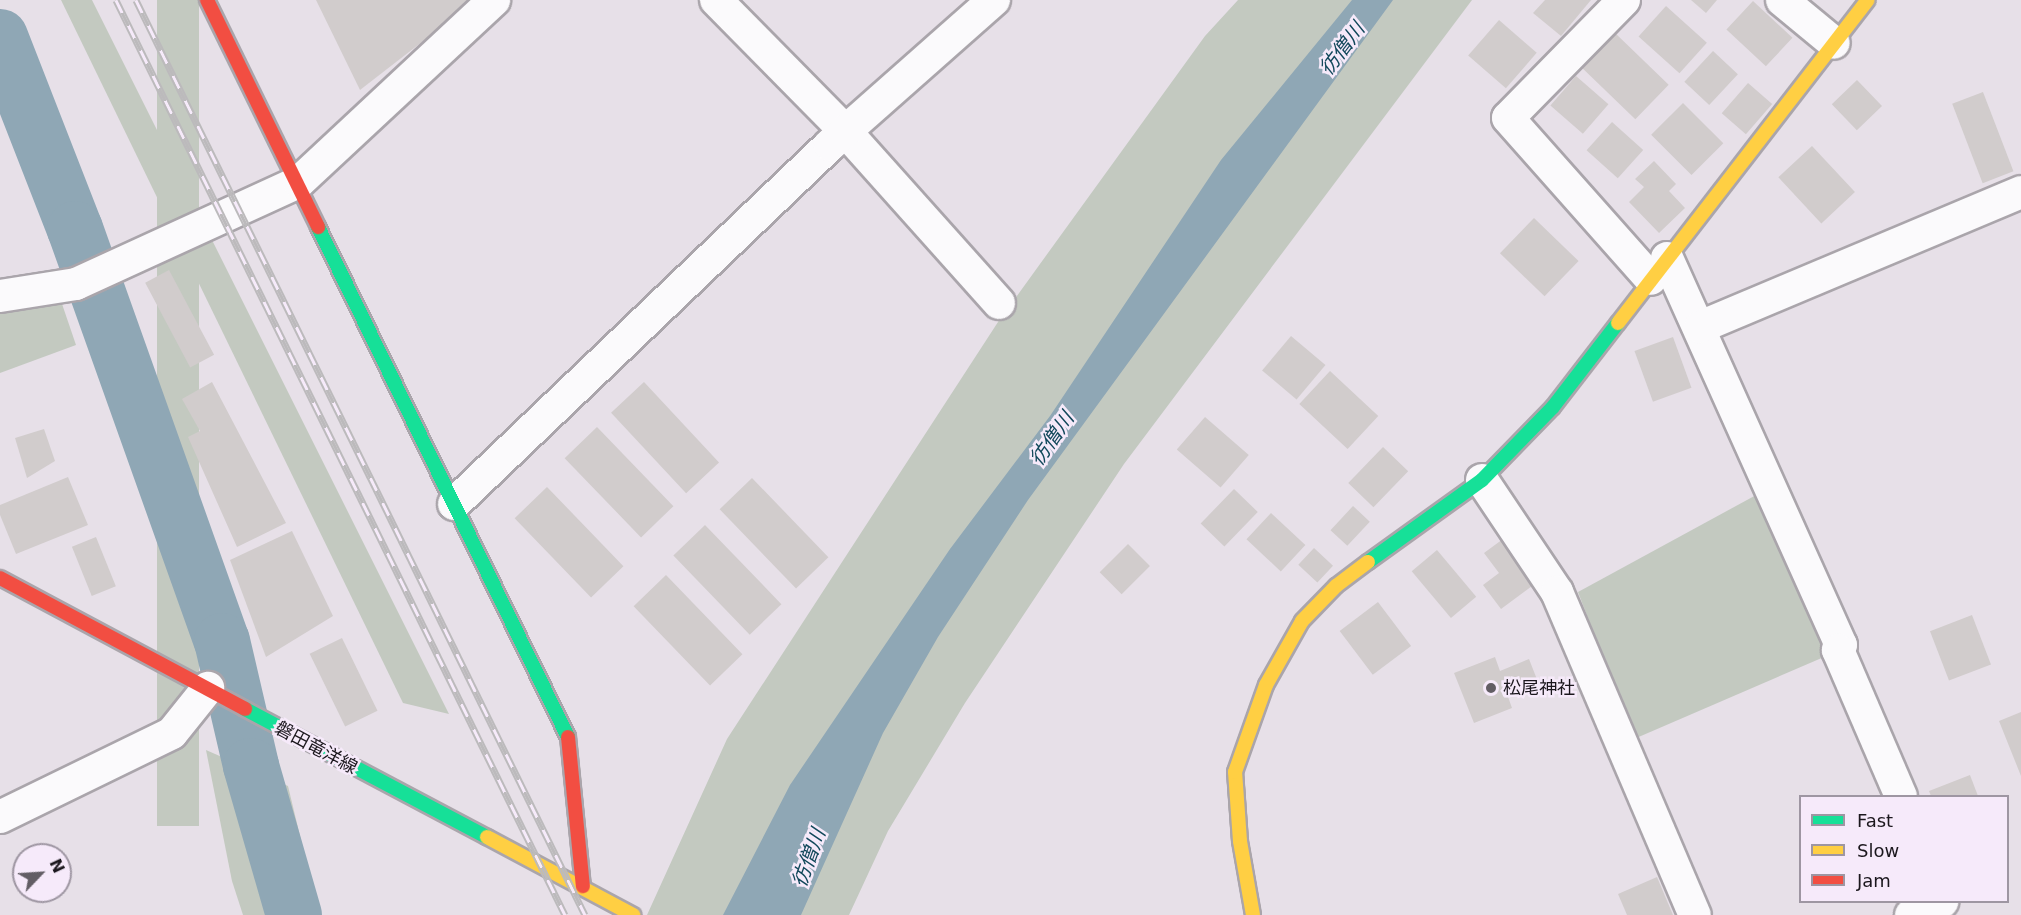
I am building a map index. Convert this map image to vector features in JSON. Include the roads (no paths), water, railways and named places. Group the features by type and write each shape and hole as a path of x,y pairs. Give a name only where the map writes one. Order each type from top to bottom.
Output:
{"street":[{"path":"207,0 568,737 583,886"},
{"path":"0,296 76,284 298,182 494,0"},
{"path":"716,0 847,133 999,303"},
{"path":"454,504 847,133 994,0"},
{"path":"1624,0 1508,118 1659,269 1700,327 1841,645 1838,650 1900,795"},
{"path":"1782,0 1834,43"},
{"path":"1253,915 1240,841 1235,772 1266,685 1302,621 1336,586 1482,480 1552,408 1868,0"},
{"path":"1700,327 2021,192"},
{"path":"1482,480 1557,592 1695,915"},
{"name":"磐田竜洋線","path":"0,578 208,688 277,728 583,886 633,915"},
{"path":"0,817 172,733 208,688"},
{"path":"1911,915 1941,903"}],"water":[{"name":"彷僧川","path":"1352,0 1393,0 1028,500 938,637 883,733 801,915 723,915 790,785 950,549 1050,416 1221,160"}],"waterway":[{"path":"0,37 75,229 222,641 251,766 294,915"}],"railway":[{"path":"116,0 565,915"},
{"path":"136,0 585,915"}],"place":[{"name":"松尾神社","path":"1491,688"}]}
